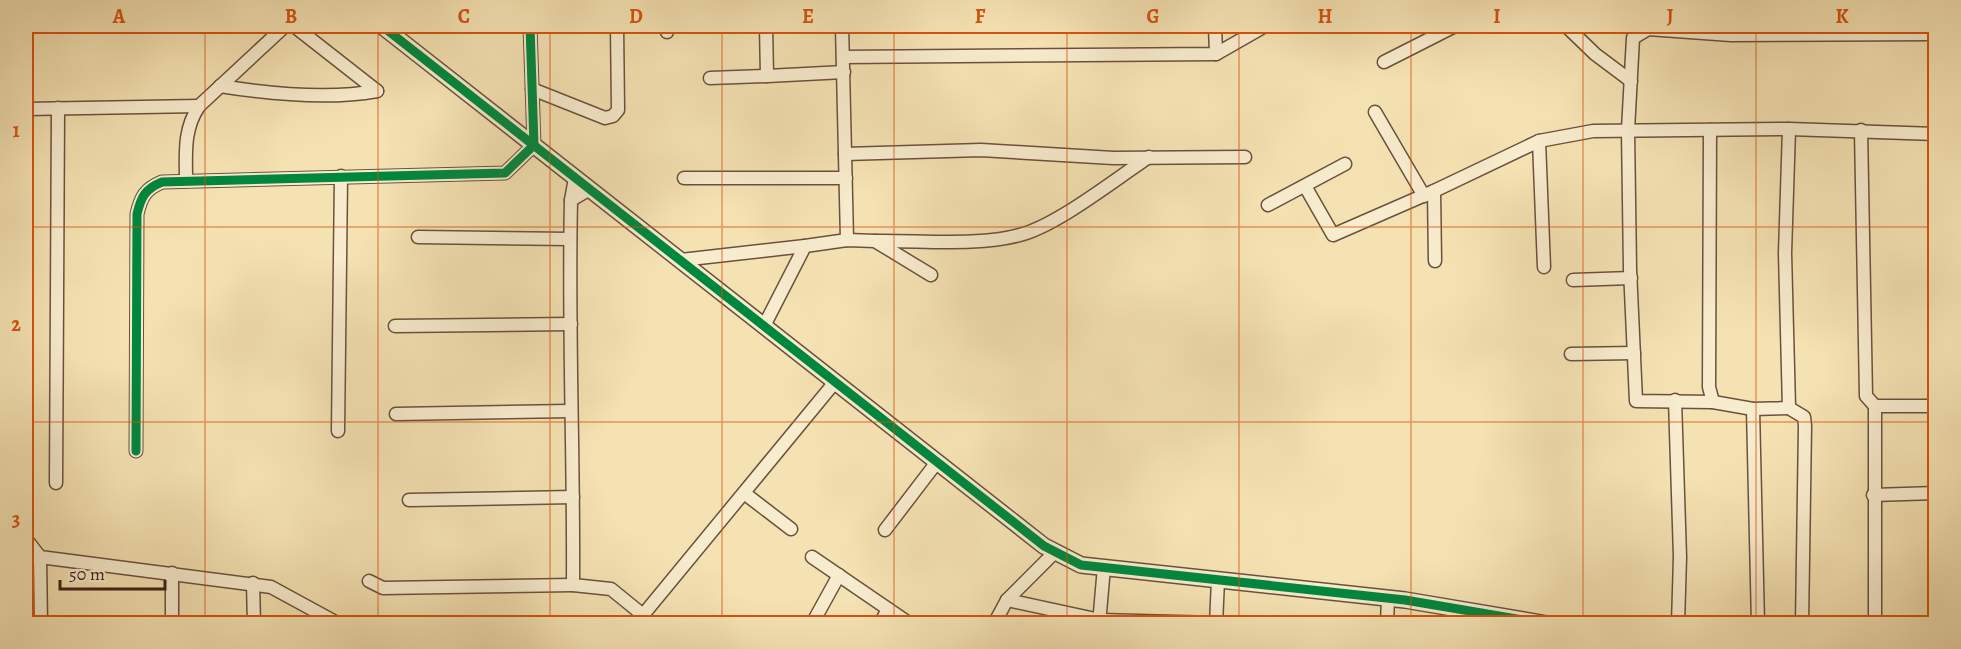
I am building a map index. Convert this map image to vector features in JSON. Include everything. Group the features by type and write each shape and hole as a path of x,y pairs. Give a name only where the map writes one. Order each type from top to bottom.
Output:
{"street":[{"path":"186,181 185,138 190,119 199,106 285,26"},
{"path":"220,86 256,92 346,94 377,91 294,26"},
{"path":"382,26 1044,546 1082,565 1388,598 1547,624"},
{"path":"135,452 137,214 140,198 150,187 162,182 186,181 505,173 534,145 530,26"},
{"path":"532,89 605,118 613,116 618,110 617,26"},
{"path":"766,26 767,76"},
{"path":"842,26 847,240"},
{"path":"1215,26 1216,54"},
{"path":"843,57 1216,54 1265,26"},
{"path":"1384,62 1455,26"},
{"path":"1566,26 1595,54 1631,81"},
{"path":"1802,624 1804,417 1789,408 1753,409 1713,402 1675,400 1636,401 1628,129 1633,38 1648,29 1731,35 1935,34"},
{"path":"710,78 844,72"},
{"path":"26,109 199,106"},
{"path":"56,483 58,108"},
{"path":"1375,112 1429,194 1435,261"},
{"path":"1305,186 1333,235 1429,194 1539,141 1585,132 1628,129 1789,129 1935,134"},
{"path":"1789,129 1785,253 1789,408"},
{"path":"1710,130 1709,387 1713,402"},
{"path":"1861,130 1866,396 1875,406 1875,624"},
{"path":"1539,141 1544,267"},
{"path":"846,154 981,150 1113,158 1245,157"},
{"path":"681,260 847,240 969,240 1022,234 1043,226 1150,156"},
{"path":"1268,206 1345,164"},
{"path":"338,431 341,176"},
{"path":"573,585 573,497 569,411 571,200 575,178"},
{"path":"684,178 846,178"},
{"path":"571,200 590,189"},
{"path":"418,237 570,239"},
{"path":"875,241 931,275"},
{"path":"764,326 806,246"},
{"path":"1573,280 1631,278"},
{"path":"395,326 571,324"},
{"path":"1571,354 1634,353"},
{"path":"369,581 383,588 573,585 611,589 639,620 835,382"},
{"path":"1675,400 1680,557 1678,624"},
{"path":"1875,406 1935,406"},
{"path":"1753,409 1758,624"},
{"path":"396,414 569,411"},
{"path":"885,530 937,462"},
{"path":"744,493 791,529"},
{"path":"1874,495 1935,493"},
{"path":"409,500 573,497"},
{"path":"26,539 40,557 41,624"},
{"path":"994,624 1007,600 1056,552"},
{"path":"26,558 40,557 271,586 339,624"},
{"path":"812,557 910,624"},
{"path":"1100,622 1104,567"},
{"path":"172,573 172,624"},
{"path":"812,624 839,575"},
{"path":"1007,600 1100,622 1216,623 1218,580"},
{"path":"253,584 254,624"},
{"path":"1387,624 1388,598"},
{"path":"880,624 888,609"}],"cycle path":[{"path":"382,26 1044,546 1081,565 1405,600 1547,624"},
{"path":"136,451 137,214 142,198 148,191 162,182 505,173 534,145 530,26"}]}
